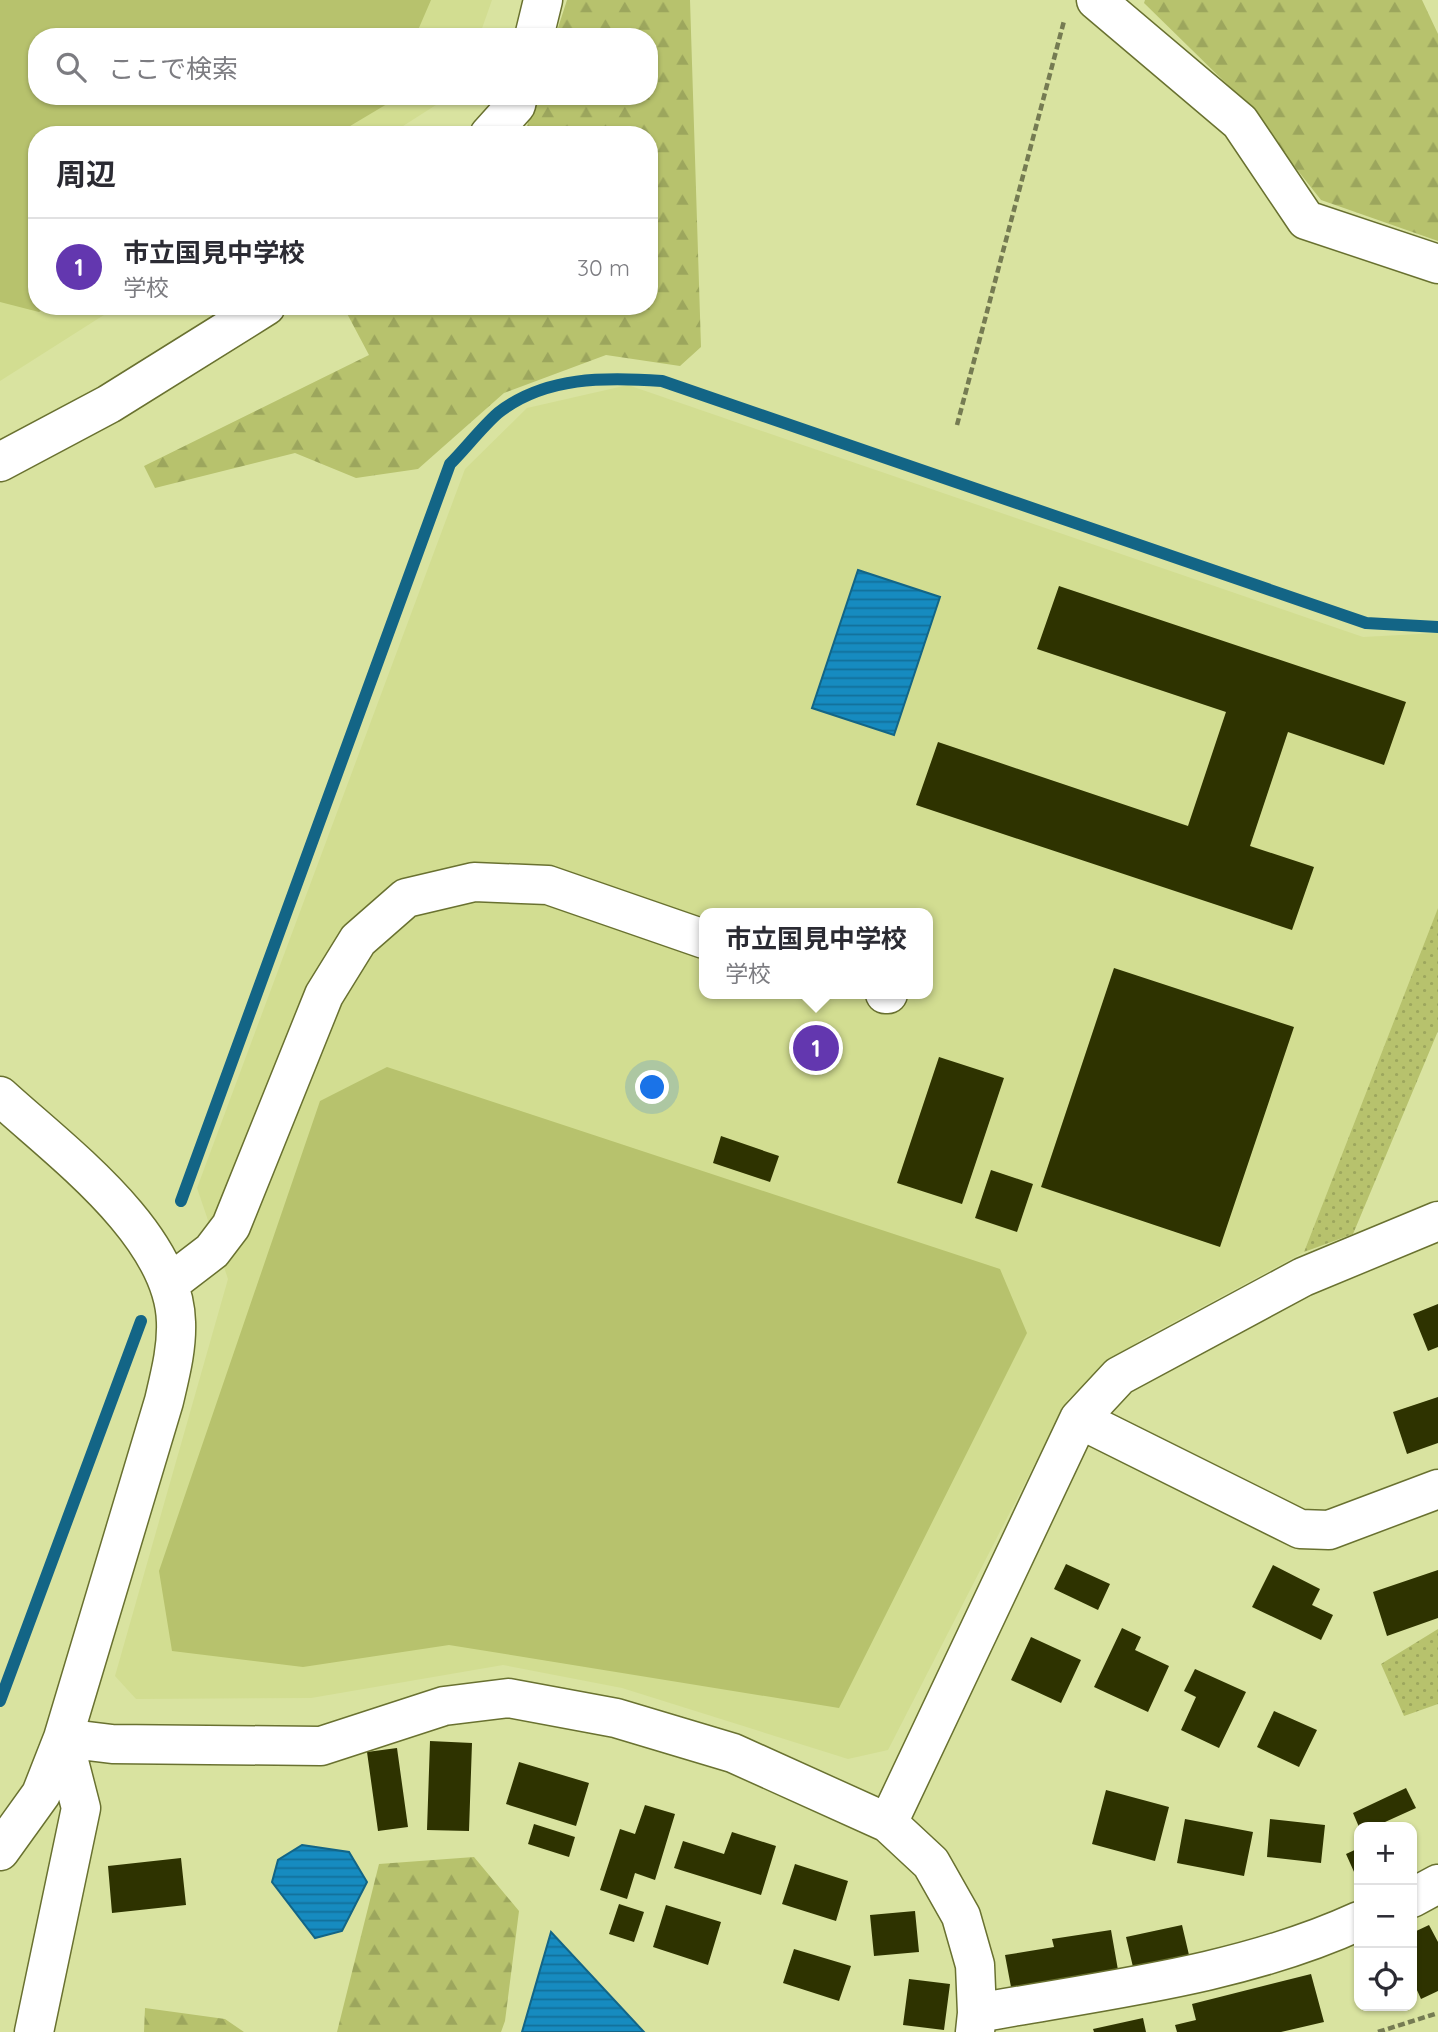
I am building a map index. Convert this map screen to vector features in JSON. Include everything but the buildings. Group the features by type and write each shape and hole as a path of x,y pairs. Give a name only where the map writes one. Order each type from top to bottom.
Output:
{"street":[{"path":"536,28 543,0"},
{"path":"1081,7 1240,122 1306,220 1438,264"},
{"path":"498,126 508,116 514,105"},
{"path":"0,463 109,404 252,315"},
{"path":"169,1284 212,1251 231,1226 324,995 358,940 405,898 474,882 548,886 699,937"},
{"path":"0,1096 110,1198 151,1249 169,1284 177,1321 174,1357 164,1401 64,1738 41,1794 0,1851"},
{"path":"888,1823 1079,1419 1119,1376 1303,1277 1438,1221"},
{"path":"1079,1419 1300,1529 1329,1530 1438,1489"},
{"path":"64,1738 112,1744 321,1745 444,1706 508,1698 616,1718 733,1753 888,1823 931,1863 961,1916 975,1965 976,2022 1188,1974 1322,1938 1354,1923"},
{"path":"34,2032 80,1808 64,1738"},
{"path":"1417,1895 1438,1884"}],"path":[{"path":"957,425 1081,7"},
{"path":"1378,2032 1438,2013"}],"shaded area":[{"path":"0,0 492,0 482,28 28,28 28,105 436,105 403,126 28,126 28,315 104,315 0,381"},
{"path":"628,385 1363,637 1438,633 1438,908 1304,1252 1140,1340 1068,1399 888,1750 848,1759 622,1688 503,1665 311,1698 136,1699 115,1676 228,1279 197,1188 465,469 527,408"}],"green space":[{"path":"0,0 431,0 419,28 28,28 28,105 385,105 350,126 28,126 28,309 0,302"},
{"path":"567,0 690,0 701,347 680,366 606,355 504,393 418,469 356,478 295,453 155,488 144,466 369,355 348,315 658,315 658,126 527,126 533,105 658,105 658,28 558,28"},
{"path":"1145,0 1422,0 1438,34 1438,241 1321,200 1239,96 1144,3"},
{"path":"1438,908 1438,1031 1353,1234 1304,1252"},
{"path":"387,1067 1000,1269 1027,1333 839,1708 449,1645 303,1667 172,1651 159,1571 320,1101"},
{"path":"1438,1629 1438,1704 1404,1716 1381,1664"},
{"path":"474,1857 519,1911 505,2021 501,2032 337,2032 379,1864"},
{"path":"145,2008 225,2019 244,2032 144,2032"}],"water":[{"path":"858,570 940,597 894,735 812,708"},
{"path":"302,1845 349,1852 367,1882 342,1931 315,1938 272,1882 278,1860"},
{"path":"551,1932 644,2032 522,2032"}],"waterway":[{"path":"181,1201 450,464 498,413 516,401 536,392 577,382 619,379 662,381 1366,623 1438,627"},
{"path":"0,1701 141,1321"}],"place":[{"name":"市立国見中学校","path":"816,1048"}]}
